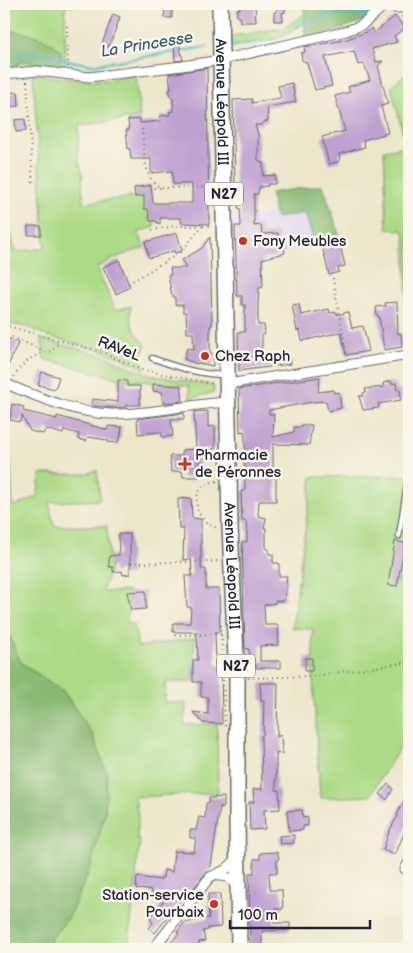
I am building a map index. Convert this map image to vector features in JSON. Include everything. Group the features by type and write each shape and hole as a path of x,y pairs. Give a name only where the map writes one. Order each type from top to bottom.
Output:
{"main road":[{"name":"Avenue Léopold III","path":"220,4 230,527 237,679 239,949"}],"street":[{"path":"4,74 26,71 89,77 221,60 351,30 366,22 386,4"},
{"path":"396,8 409,7"},
{"path":"227,380 348,365 408,355"},
{"path":"7,384 48,400 105,414 228,402"},
{"path":"152,949 210,877 232,866 238,859"},
{"path":"216,874 229,878 238,887"}],"lane":[{"path":"152,358 179,369 227,380"},
{"path":"399,536 409,472"}],"path":[{"path":"67,26 68,65"},
{"path":"26,71 34,186"},
{"path":"142,129 148,176 162,188"},
{"path":"154,188 224,187"},
{"path":"152,230 175,226 224,224"},
{"path":"408,355 405,239 409,224"},
{"path":"124,286 181,252 204,226"},
{"path":"333,278 348,365"},
{"name":"RAVeL","path":"4,326 105,353 148,371 213,384 227,380"},
{"path":"12,338 40,349 42,353"},
{"path":"7,384 19,367 42,353 52,351 59,342"},
{"path":"229,480 208,482 199,492 197,504 199,514 208,524 217,528 230,527"},
{"path":"131,563 232,561"},
{"path":"175,635 235,634"},
{"path":"237,679 314,676 409,662"}],"shaded area":[{"path":"275,213 276,218 305,213 314,242 224,276 223,218"}],"green space":[{"path":"4,4 89,4 65,7 65,71 40,67 4,71"},
{"path":"304,4 386,4 371,18 305,42"},
{"path":"312,9 330,13 304,23 279,38 230,47 231,39 234,36 284,28"},
{"path":"12,31 26,33 50,42 61,51 61,60 54,65 24,61 4,70 4,34"},
{"path":"409,71 408,355 405,235 402,230 387,229 384,150 406,146 391,86"},
{"path":"33,74 81,80 107,80 136,75 140,117 79,126 78,158 82,172 83,203 152,195 154,227 139,232 144,248 117,257 97,267 115,310 131,306 130,312 133,327 146,345 140,359 145,369 96,349 47,336 27,327 4,323 4,200 15,252 45,248"},
{"path":"323,185 339,234 314,242 305,213 276,218 270,193"},
{"path":"42,339 109,357 129,367 156,376 214,386 214,392 190,399 189,386 120,379 44,359"},
{"path":"4,434 9,435 13,507 38,496 40,474 86,474 97,470 100,500 49,502 54,526 107,526 110,569 102,592 129,591 127,623 134,625 138,647 195,638 192,682 166,682 165,702 186,703 184,725 217,724 218,793 135,797 138,816 137,840 140,840 128,949 50,949 45,946 69,917 90,868 105,813 93,735 63,691 21,663 4,623"},
{"path":"409,476 409,713 405,739 370,796 320,798 313,679 313,629 292,628 312,477"},
{"path":"4,623 21,663 63,691 93,735 107,773 105,813 90,868 69,917 42,949 4,949"}],"building":[{"path":"239,4 255,4 256,22 240,22 240,17 237,17 237,9 240,9"},
{"path":"277,4 285,4 285,12 282,13 283,21 274,21 274,12 277,12"},
{"path":"165,8 172,8 172,18 164,18"},
{"path":"113,14 120,17 109,47 102,44"},
{"path":"395,16 405,28 394,36 397,42 372,49 376,62 383,61 378,66 388,104 381,106 388,133 363,140 365,147 339,154 340,161 329,164 322,137 345,131 335,96 350,92 348,87 370,80 364,64 358,65 354,51 325,57 332,86 315,90 307,63 302,60 301,53 305,52 304,47 345,40 372,28 374,33"},
{"path":"174,39 178,39 183,60 175,61"},
{"path":"207,68 209,224 181,223 181,218 160,218 160,224 150,221 148,209 144,209 144,196 135,197 134,188 151,185 153,203 192,203 192,184 173,184 172,171 151,173 151,159 131,159 126,130 129,130 128,120 140,119 140,123 161,121 160,116 170,115 169,112 173,111 173,97 170,97 169,90 171,90 169,74"},
{"path":"292,83 296,102 267,107 268,121 262,123 262,125 255,125 258,134 258,160 263,163 263,176 275,175 275,184 259,187 258,194 254,194 254,226 261,225 262,234 278,233 278,245 283,245 285,253 262,259 263,287 259,288 258,325 264,325 265,334 262,334 262,356 289,354 290,364 239,371 238,332 245,332 245,305 242,305 242,296 237,296 235,226 241,226 238,195 236,195 235,187 233,100 252,99 252,103 281,98 278,86"},
{"path":"18,92 19,106 4,107 4,93"},
{"path":"25,119 26,131 16,132 15,120"},
{"path":"28,226 41,226 41,235 28,235"},
{"path":"177,233 182,251 175,253 174,251 149,258 145,242"},
{"path":"210,237 212,325 210,326 210,353 213,354 213,366 197,364 184,359 187,348 194,349 193,333 187,333 186,312 183,312 183,305 175,305 175,296 172,296 168,275 171,275 170,268 186,268 182,260 202,248"},
{"path":"332,238 334,246 340,244 345,266 338,268 339,272 329,275 321,241"},
{"path":"119,260 130,287 116,294 103,267"},
{"path":"397,302 398,334 401,333 402,347 384,350 376,307 386,306 385,303"},
{"path":"299,304 301,315 329,309 330,313 337,312 337,315 348,312 352,328 363,326 369,351 346,355 341,332 302,341 300,330 297,331 292,305"},
{"path":"4,336 18,343 4,375"},
{"path":"42,372 59,377 55,389 38,385"},
{"path":"320,377 318,392 334,390 334,393 339,392 341,408 328,411 326,401 269,410 269,414 274,414 273,437 294,432 294,427 312,425 309,445 273,444 276,501 259,501 258,516 266,518 264,528 266,528 266,549 269,549 269,554 273,554 273,563 279,563 279,576 287,576 284,601 275,601 275,603 264,605 265,625 278,625 279,645 260,646 260,661 281,661 281,668 256,668 256,665 251,665 249,649 245,649 242,542 247,542 247,532 246,521 242,521 241,491 245,491 245,438 244,431 240,432 239,389"},
{"path":"118,380 127,381 127,386 140,386 140,405 126,405 126,407 114,408 92,406 93,399 118,402"},
{"path":"391,381 392,384 396,383 397,390 400,389 401,400 378,404 379,408 363,410 359,396 363,396 363,393 366,392 365,389 384,387 383,383"},
{"path":"153,384 181,386 183,401 163,403 162,392 153,391"},
{"path":"12,404 24,407 23,411 57,419 57,416 108,430 108,426 122,427 120,440 118,440 118,443 107,442 108,440 88,437 86,441 78,439 79,434 64,430 63,434 46,429 43,434 30,431 22,416 20,422 10,420"},
{"path":"208,411 208,427 215,426 215,449 199,449 199,477 183,477 182,471 171,472 170,456 182,456 182,450 196,449 194,412"},
{"path":"184,413 184,419 171,419 173,436 162,437 161,432 138,434 137,419"},
{"path":"191,498 192,518 201,519 201,569 206,569 206,589 219,589 220,632 215,632 216,665 221,664 222,724 203,723 193,712 208,714 208,697 201,697 201,682 193,682 193,660 198,660 197,632 173,632 173,623 190,623 191,607 187,607 185,576 192,576 191,559 183,560 184,529 179,529 178,499"},
{"path":"118,534 130,534 130,574 123,575 122,571 113,572 113,567 109,567 109,556 119,555"},
{"path":"395,541 405,543 397,586 388,585"},
{"path":"146,591 146,609 131,610 127,592"},
{"path":"305,658 312,658 312,671 305,671"},
{"path":"260,683 278,683 277,737 281,735 282,754 276,753 276,790 279,790 280,809 264,810 265,829 250,830 249,802 254,802 253,789 262,789 261,736 263,735 264,700 261,700"},
{"path":"388,784 393,789 387,800 380,794"},
{"path":"409,789 409,821 395,855 383,850 389,832"},
{"path":"224,797 224,807 220,807 211,866 190,893 187,892 155,933 149,928 153,923 150,918 168,895 151,893 151,890 136,889 137,877 161,880 164,870 172,872 174,851 194,852 196,838 190,838 190,830 196,830 199,817 205,818 206,803 209,803 209,798"},
{"path":"302,810 303,818 308,817 308,826 303,826 303,830 289,831 287,811"},
{"path":"294,835 294,843 280,844 279,836"},
{"path":"277,852 279,858 277,861 277,873 269,873 270,890 282,890 283,909 274,909 274,923 290,923 290,930 262,931 262,949 250,949 249,873 254,873 254,859 260,859 260,853"},
{"path":"208,894 220,894 221,927 208,928 208,930 203,931 205,941 199,942 199,945 183,947 184,949 166,949 179,933 177,932 184,923 209,918"}],"waterway":[{"name":"La Princesse","path":"230,47 279,38 304,23 330,13 367,15 379,4"},
{"name":"La Princesse","path":"4,63 25,52 92,65 207,47"}],"place":[{"name":"Fony Meubles","path":"243,241"},
{"name":"Chez Raph","path":"205,356"},
{"name":"Pharmacie de Péronnes","path":"185,464"},
{"name":"Station-service Pourbaix","path":"214,904"}]}
